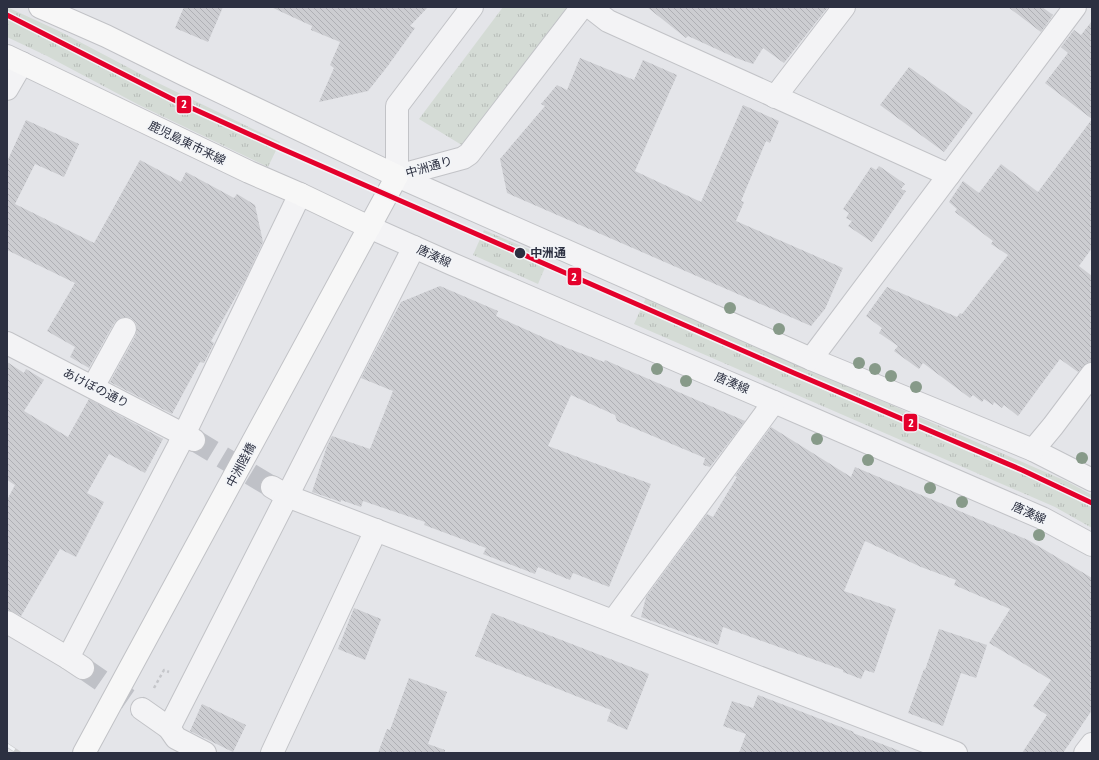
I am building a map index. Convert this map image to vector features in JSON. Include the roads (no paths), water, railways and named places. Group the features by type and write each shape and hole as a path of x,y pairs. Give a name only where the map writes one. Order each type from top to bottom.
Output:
{"main road":[{"path":"43,8 106,36 397,176"},
{"name":"鹿児島東市来線","path":"14,60 249,172 300,194 369,227"},
{"name":"中洲陸橋","path":"84,753 397,176"}],"street":[{"name":"中洲通り","path":"472,7 397,106 397,176 463,158 469,154 582,7"},
{"path":"590,7 608,21 949,175"},
{"path":"775,97 844,7"},
{"path":"811,358 1075,7"},
{"path":"7,89 14,60"},
{"path":"397,176 811,358 1033,450 1092,480"},
{"path":"7,622 75,663 189,437 300,194"},
{"name":"唐湊線","path":"369,227 1042,518 1092,545"},
{"path":"169,728 280,491 414,247"},
{"path":"93,387 125,329"},
{"name":"あけぼの通り","path":"7,343 189,437"},
{"path":"1033,450 1092,374"},
{"path":"613,621 774,402"},
{"path":"280,491 376,530 956,753"},
{"path":"272,753 376,530"},
{"path":"142,709 169,728 176,738 205,753"},
{"path":"1085,753 1092,744"}],"tunnel":[{"path":"194,440 272,487"},
{"path":"83,668 142,709"}],"railway":[{"path":"7,745 19,753"}],"place":[{"name":"中洲通","path":"520,253"}]}
